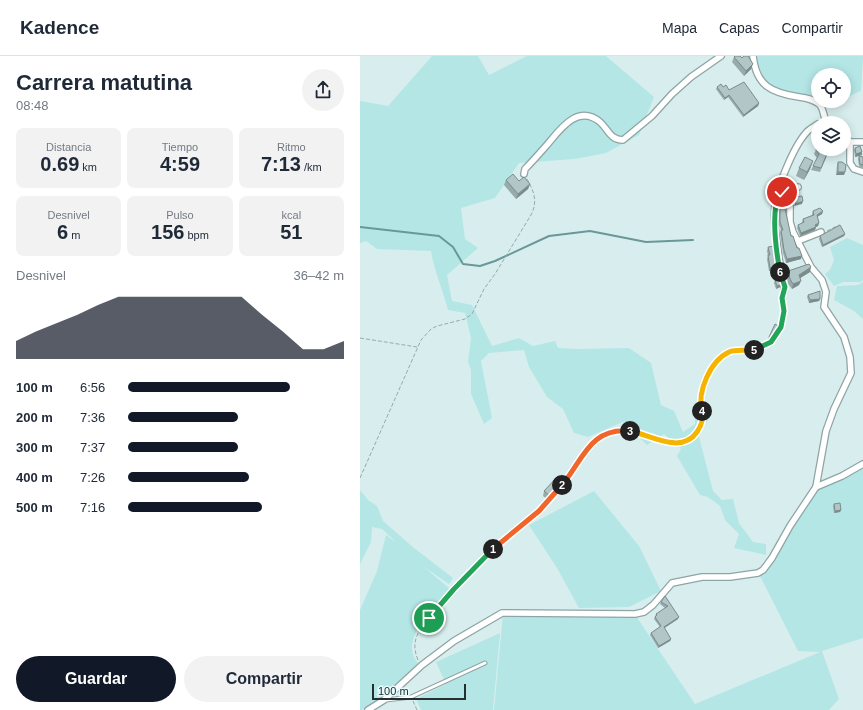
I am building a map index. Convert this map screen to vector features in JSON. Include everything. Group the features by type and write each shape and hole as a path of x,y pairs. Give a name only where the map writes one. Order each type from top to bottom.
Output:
{"street":[{"path":"524,174 525,169 564,124 572,118 580,116 596,119 603,124 612,137 623,140 652,116 691,76 721,56"},
{"path":"753,56 760,78 768,88 780,94 812,99 821,106 824,116"},
{"path":"784,291 785,287 780,270 776,239 774,207 781,191 785,170 805,133 811,128"},
{"path":"851,142 863,142"},
{"path":"850,156 850,162 854,168 863,172"},
{"path":"781,191 798,186"},
{"path":"368,710 384,700 422,665 454,641 502,613 635,614 644,612 653,605 672,583 685,579 702,577 730,578 758,573 768,565 790,526 816,487 826,430 851,373 850,357 844,337 824,307 825,287 822,280 811,267 798,241 790,222 790,201 781,191"},
{"path":"798,241 821,232"},
{"path":"816,487 842,476 863,464"}],"lane":[{"path":"384,700 410,698 485,664"}],"path":[{"path":"360,478 417,347 431,329 442,324 465,320 475,310 484,289 495,274 535,208 533,189 524,174"},
{"path":"821,232 839,225"},
{"path":"422,665 415,653 414,646 415,638 421,628 481,560 550,501 572,473 584,451 595,440 605,434 619,431 639,433 668,442 684,441 692,438 699,428 703,418 701,398 708,374 728,352 756,349 774,340 783,321 782,298 784,291"},
{"path":"360,338 417,347"},
{"path":"410,698 417,710"}],"shaded area":[{"path":"432,56 478,56 489,75 527,56 606,56 654,97 639,135 606,153 575,159 519,163 495,198 461,208 465,239 478,248 447,275 452,301 472,305 492,346 519,338 533,346 555,341 558,348 629,348 651,363 661,405 674,411 683,432 695,424 695,405 704,401 709,418 699,437 713,491 722,500 733,499 739,523 753,542 766,544 766,555 734,548 739,534 725,520 720,506 708,497 700,495 677,456 681,449 664,434 647,445 623,422 588,437 574,433 563,409 547,397 529,367 524,350 489,353 481,361 492,418 484,424 471,394 471,370 468,362 471,338 465,313 448,310 434,266 431,251 377,249 366,241 360,243 360,101 388,106"},
{"path":"756,56 863,56 861,91 851,95 851,68 811,68 811,97 778,90 765,79"},
{"path":"847,238 863,245 863,280 861,282 843,282 834,286 825,274 830,270 834,260 830,247"},
{"path":"863,282 863,319 854,311 834,300 837,286 858,285"},
{"path":"863,466 863,638 822,651 839,699 829,710 494,710 503,614 636,616 695,704 820,652 798,651 760,576 774,560 781,543 818,489"},
{"path":"360,490 368,500 377,506 383,521 414,548 453,578 449,584 424,567 450,589 421,623 415,634 412,644 413,654 418,663 387,693 362,710 360,710 360,610 377,571 386,535 397,543 382,529 372,527 371,542 360,564"},
{"path":"594,491 639,546 661,591 629,607 579,608 557,568 529,525"},
{"path":"500,633 493,710 421,710 416,699 446,684 436,662"}],"building":[{"path":"740,56 742,58 744,56 748,56 753,64 746,71 734,57"},
{"path":"744,82 759,103 744,115 729,95 725,98 717,87 721,84 723,87 726,85 729,90"},
{"path":"860,146 862,152 856,154 855,148"},
{"path":"818,156 826,156 821,168 813,166"},
{"path":"859,156 863,157 863,165 860,164"},
{"path":"805,157 813,161 807,172 799,168"},
{"path":"838,162 842,162 846,165 845,172 838,172"},
{"path":"513,174 519,181 524,177 530,184 518,194 506,180"},
{"path":"802,196 803,201 795,204 795,197"},
{"path":"784,204 791,236 793,236 797,248 799,248 802,256 787,259 781,230 783,230 780,222 780,206"},
{"path":"820,208 823,211 817,215 819,223 815,225 816,227 801,233 798,225 804,222 803,219 814,215 813,211"},
{"path":"840,225 845,234 823,245 820,236"},
{"path":"775,246 778,266 770,268 768,255 770,255 768,247"},
{"path":"809,264 811,267 799,275 801,281 793,284 788,271"},
{"path":"780,278 781,285 777,286 775,280"},
{"path":"820,291 820,299 810,300 808,295"},
{"path":"775,324 780,327 773,339 769,337"},
{"path":"558,476 563,480 550,496 544,491"},
{"path":"840,503 841,510 835,511 834,504"},
{"path":"665,596 679,617 664,627 671,639 659,646 651,633 661,626 655,617 657,615 656,614 668,606 661,602"}],"waterway":[{"path":"360,227 439,236 453,247 463,264 480,266 495,261 549,236 590,231 646,242 693,240"}],"route":[{"path":"429,618 493,548 550,501 572,473 584,451 595,440 605,434 619,431 639,433 668,442 689,440 699,428 703,418 701,405 702,388 708,374 715,365 728,352 756,349 774,340 781,327 784,311 782,298 785,287 780,270 774,207 780,191 782,192"}]}
